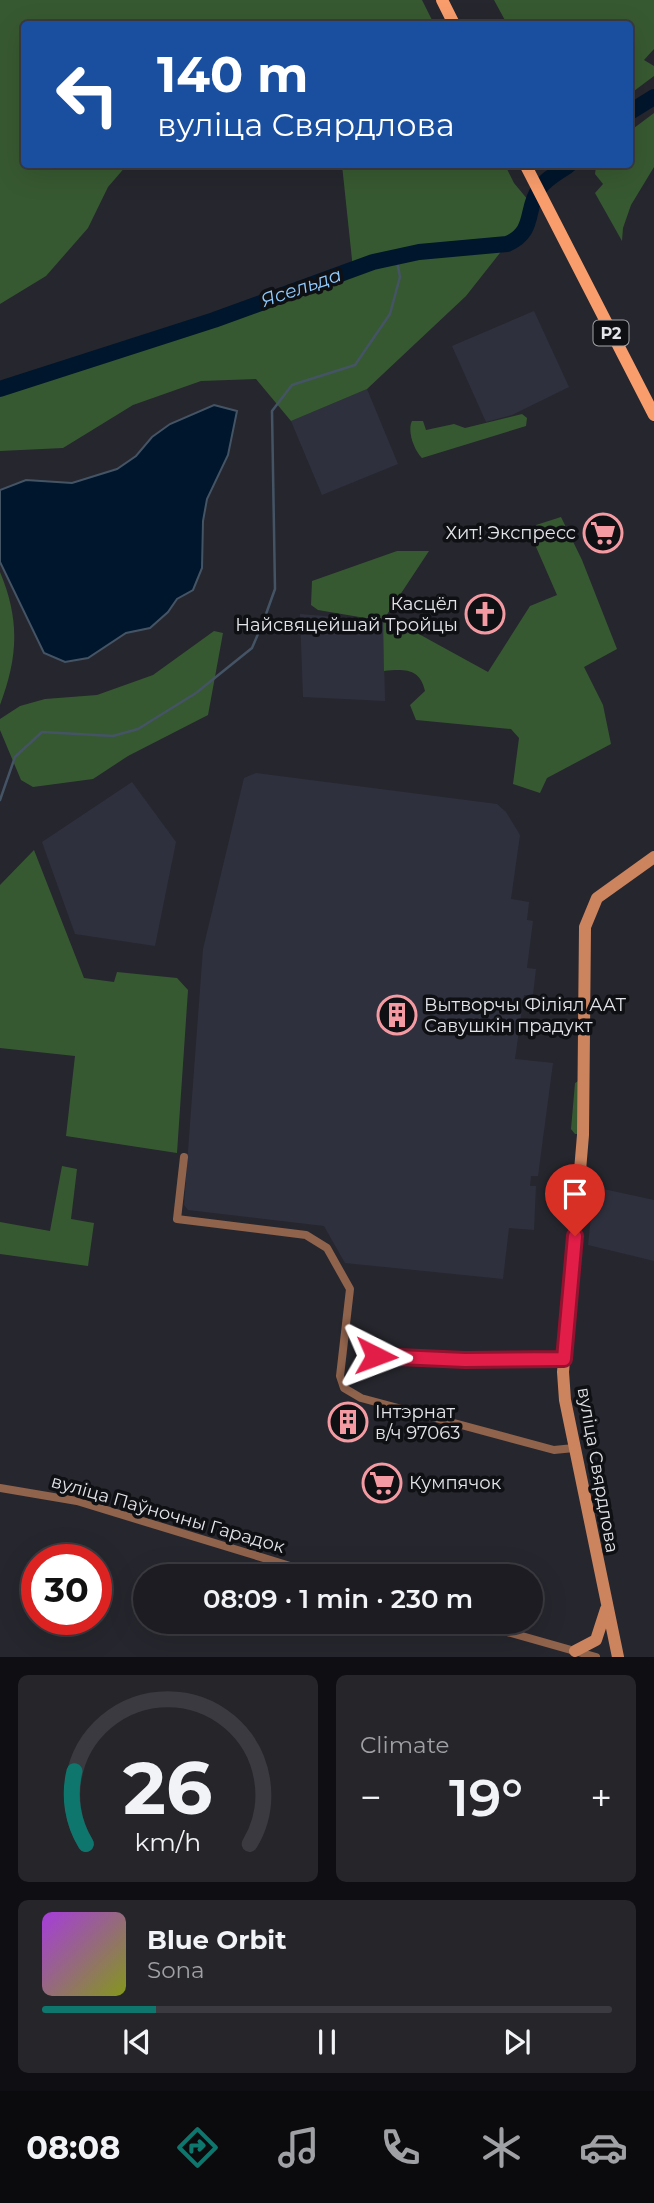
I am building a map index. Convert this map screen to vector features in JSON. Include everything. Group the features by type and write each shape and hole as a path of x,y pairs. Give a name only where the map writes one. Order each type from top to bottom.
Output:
{"main road":[{"path":"442,0 452,21"},
{"name":"Р2","path":"527,168 654,415"},
{"name":"вуліца Свярдлова","path":"618,1657 565,1400 564,1359 583,1135 585,927 597,898 654,857"},
{"path":"575,1651 596,1640 607,1605"}],"street":[{"path":"184,1157 177,1219 306,1235 327,1248 350,1289 340,1376 344,1388 361,1398 554,1450 574,1448"},
{"path":"376,1356 465,1360 564,1359"},
{"name":"вуліца Паўночны Гарадок","path":"0,1488 78,1501 284,1564"},
{"path":"515,1634 596,1657"}],"shaded area":[{"path":"534,311 569,387 512,415 486,422 452,346"},
{"path":"367,389 398,464 322,495 291,421"},
{"path":"300,614 383,621 385,701 303,697"},
{"name":"Вытворчы Філіял ААТ Савушкін прадукт","path":"256,773 497,804 506,812 520,835 511,899 529,902 527,920 533,921 527,968 536,969 533,995 524,995 515,1059 553,1063 538,1176 531,1176 530,1186 536,1186 534,1230 509,1228 503,1279 345,1263 324,1226 188,1210 184,1205 203,949 244,778"},
{"path":"132,782 176,842 155,946 75,934 42,842"},
{"path":"594,1187 654,1200 654,1261 588,1245"}],"green space":[{"path":"0,0 422,0 432,21 21,21 21,168 124,168 108,187 88,228 46,276 0,304"},
{"path":"494,0 654,0 654,49 644,60 654,66 654,76 633,92 633,21 505,21"},
{"path":"654,113 654,167 631,205 623,228 622,241 595,193 603,184 595,174 596,168 633,168 633,129"},
{"path":"342,168 506,168 514,183 533,206 523,234 507,244 466,296 367,389 291,421 256,379 201,381 133,405 63,448 0,451 0,389 214,320 353,269"},
{"path":"522,414 527,418 526,426 422,458 411,435 412,421 423,421 426,430 454,424 465,428"},
{"path":"561,517 582,560 617,649 584,667 603,705 611,744 547,778 540,793 513,784 519,738 511,729 416,720 410,705 425,691 423,683 410,672 384,671 383,621 318,610 311,605 312,581 397,551 429,551 386,616 488,672 530,606 557,595 533,540 536,525"},
{"path":"0,572 11,606 14,638 10,671 0,705"},
{"path":"214,631 223,633 208,715 128,756 93,779 33,787 21,780 0,730 0,719 20,706 45,699 97,695 153,675"},
{"path":"34,850 84,978 114,982 117,972 177,978 188,990 177,1153 66,1136 75,1056 0,1048 0,885"},
{"path":"580,1080 578,1134 575,1134 571,1129 575,1083"},
{"path":"62,1166 77,1169 71,1219 94,1223 88,1266 0,1254 0,1222 50,1231"}],"water":[{"path":"214,405 237,411 228,455 207,499 203,521 202,568 193,590 177,599 168,612 150,628 126,633 88,658 65,662 44,653 0,562 0,490 26,480 72,483 117,469 136,456 152,437 170,424"}],"waterway":[{"name":"Ясельда","path":"633,110 654,97"},
{"name":"Ясельда","path":"0,389 214,320 373,262 419,252 507,244 516,239 526,227 535,197 542,185 564,168"},
{"path":"266,614 275,589 272,411 292,385 355,365 390,314 400,277 396,256"},
{"path":"0,800 15,757 42,732 113,736 138,729 196,693 252,648 261,627"}],"place":[{"name":"Хит! Экспресс","path":"603,533"},
{"name":"Касцёл Найсвяцейшай Тройцы","path":"485,614"},
{"name":"Вытворчы Філіял ААТ Савушкін прадукт","path":"397,1015"},
{"name":"Інтэрнат в/ч 97063","path":"348,1422"},
{"name":"Кумпячок","path":"382,1483"}],"route":[{"path":"376,1356 465,1360 564,1359 575,1236"}]}
